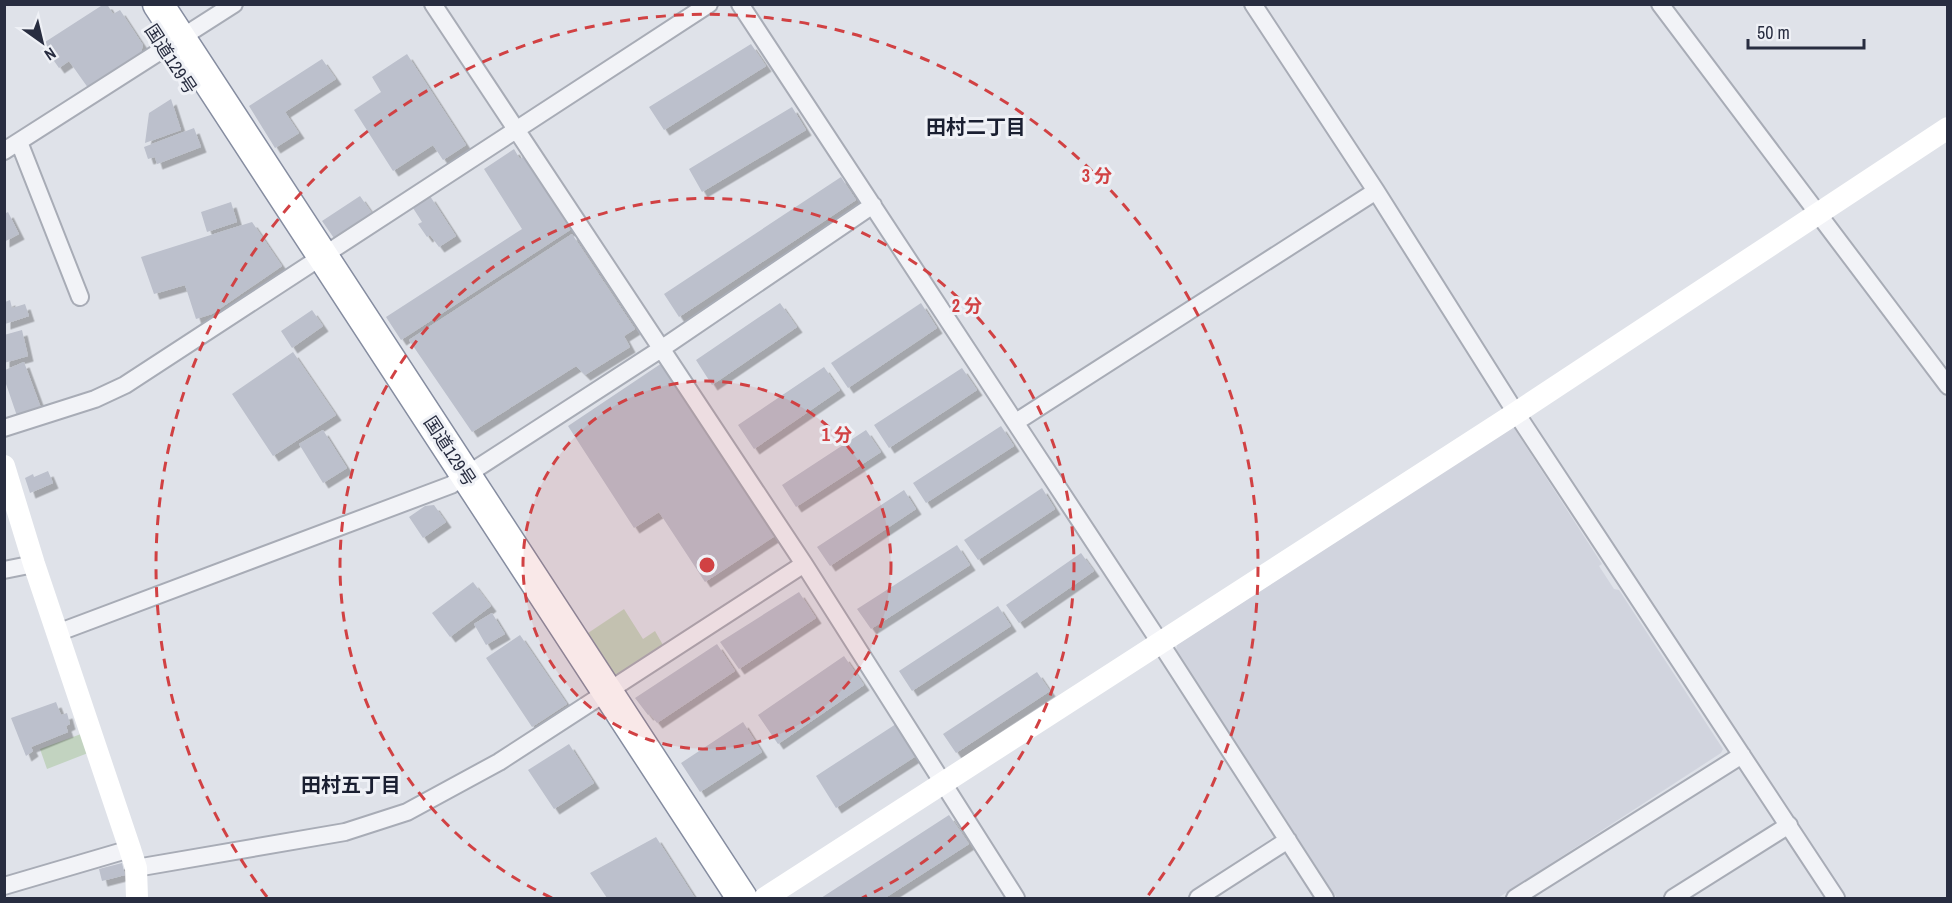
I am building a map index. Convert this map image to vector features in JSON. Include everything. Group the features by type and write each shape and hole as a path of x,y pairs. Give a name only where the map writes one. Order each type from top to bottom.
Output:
{"highway":[{"name":"国道129号","path":"135,4 173,44 315,260 598,697 718,898"},
{"name":"国道129号","path":"158,4 173,44"},
{"name":"国道129号","path":"598,697 742,898"}],"street":[{"path":"4,152 234,4"},
{"path":"433,4 804,564 1016,898"},
{"path":"4,428 95,399 126,384 709,4"},
{"path":"740,4 1016,422 1325,898"},
{"path":"1253,4 1376,190 1516,413 1836,898"},
{"path":"1660,4 1947,386"},
{"path":"765,898 1516,413 1947,128"},
{"path":"19,142 81,297"},
{"path":"1016,422 1376,190"},
{"path":"57,633 458,480 661,350 873,205"},
{"path":"4,466 34,564 133,859 136,898"},
{"path":"4,570 34,564"},
{"path":"4,886 133,859 345,832 407,812 499,762 804,564"},
{"path":"1515,898 1742,755"},
{"path":"1673,898 1788,825"},
{"path":"1198,898 1288,840"}],"shaded area":[{"path":"1514,428 1602,564 1599,566 1614,589 1619,590 1723,749 1721,753 1498,898 1337,898 1176,651 1177,645"}],"green space":[{"path":"624,609 643,639 655,631 663,645 616,676 588,633"},
{"path":"81,734 88,753 47,769 40,749"}],"building":[{"path":"107,4 113,14 120,10 143,45 140,56 91,92 69,61 59,68 42,44"},
{"path":"751,44 766,66 664,130 649,107"},
{"path":"407,54 466,145 443,160 433,145 393,171 354,110 381,92 372,77"},
{"path":"322,59 336,79 285,112 299,133 275,148 249,106"},
{"path":"171,99 181,130 145,143 149,113"},
{"path":"792,107 806,130 702,192 689,169"},
{"path":"194,128 201,147 157,164 155,157 148,159 144,147"},
{"path":"514,149 520,159 526,155 573,228 401,340 386,317 522,229 484,169"},
{"path":"841,177 856,200 679,317 664,294"},
{"path":"360,196 374,216 336,241 322,221"},
{"path":"430,196 456,236 439,247 430,235 427,237 418,224 422,222 413,208"},
{"path":"231,202 237,222 207,232 201,212"},
{"path":"8,212 19,234 4,242 4,214"},
{"path":"252,222 282,266 212,314 196,319 185,285 154,294 141,257"},
{"path":"572,234 635,329 624,336 630,347 585,375 576,366 472,432 409,340"},
{"path":"10,300 12,308 25,304 29,316 5,324 5,302"},
{"path":"780,303 797,327 712,385 696,360"},
{"path":"921,303 937,328 848,388 831,363"},
{"path":"312,310 323,326 292,348 281,331"},
{"path":"22,330 28,356 4,363 4,335"},
{"path":"293,352 336,415 273,456 232,394"},
{"path":"665,361 778,534 705,582 659,512 634,528 568,426"},
{"path":"24,362 41,408 17,416 5,381 5,370"},
{"path":"824,367 840,390 754,449 738,425"},
{"path":"962,368 977,390 889,448 874,425"},
{"path":"1001,426 1014,446 926,503 913,483"},
{"path":"323,430 347,468 323,483 299,444"},
{"path":"866,430 881,452 796,507 782,485"},
{"path":"48,471 53,483 30,493 25,478"},
{"path":"1042,488 1055,509 978,560 964,540"},
{"path":"904,490 916,509 830,566 817,547"},
{"path":"434,505 446,522 423,538 409,517 425,506"},
{"path":"957,545 970,565 871,629 857,609"},
{"path":"1081,553 1094,571 1019,623 1006,605"},
{"path":"473,582 491,606 450,637 432,613"},
{"path":"799,592 816,618 739,669 720,642"},
{"path":"998,606 1011,626 912,691 899,671"},
{"path":"492,613 505,634 486,645 474,624"},
{"path":"520,635 567,704 532,727 486,658"},
{"path":"717,644 735,671 657,723 635,698"},
{"path":"844,656 864,685 778,744 758,715"},
{"path":"1037,672 1050,691 956,753 943,734"},
{"path":"56,702 61,715 67,713 70,724 66,726 68,732 31,747 33,751 26,756 11,718"},
{"path":"743,722 762,752 700,792 681,763"},
{"path":"896,724 916,756 836,808 816,776"},
{"path":"569,744 594,783 554,809 528,770"},
{"path":"949,815 969,844 885,898 821,898"},
{"path":"656,837 695,898 607,898 590,873"},
{"path":"122,863 125,875 102,881 99,869"}],"district":[{"name":"田村二丁目","path":"976,126"},
{"name":"田村五丁目","path":"351,784"}]}
